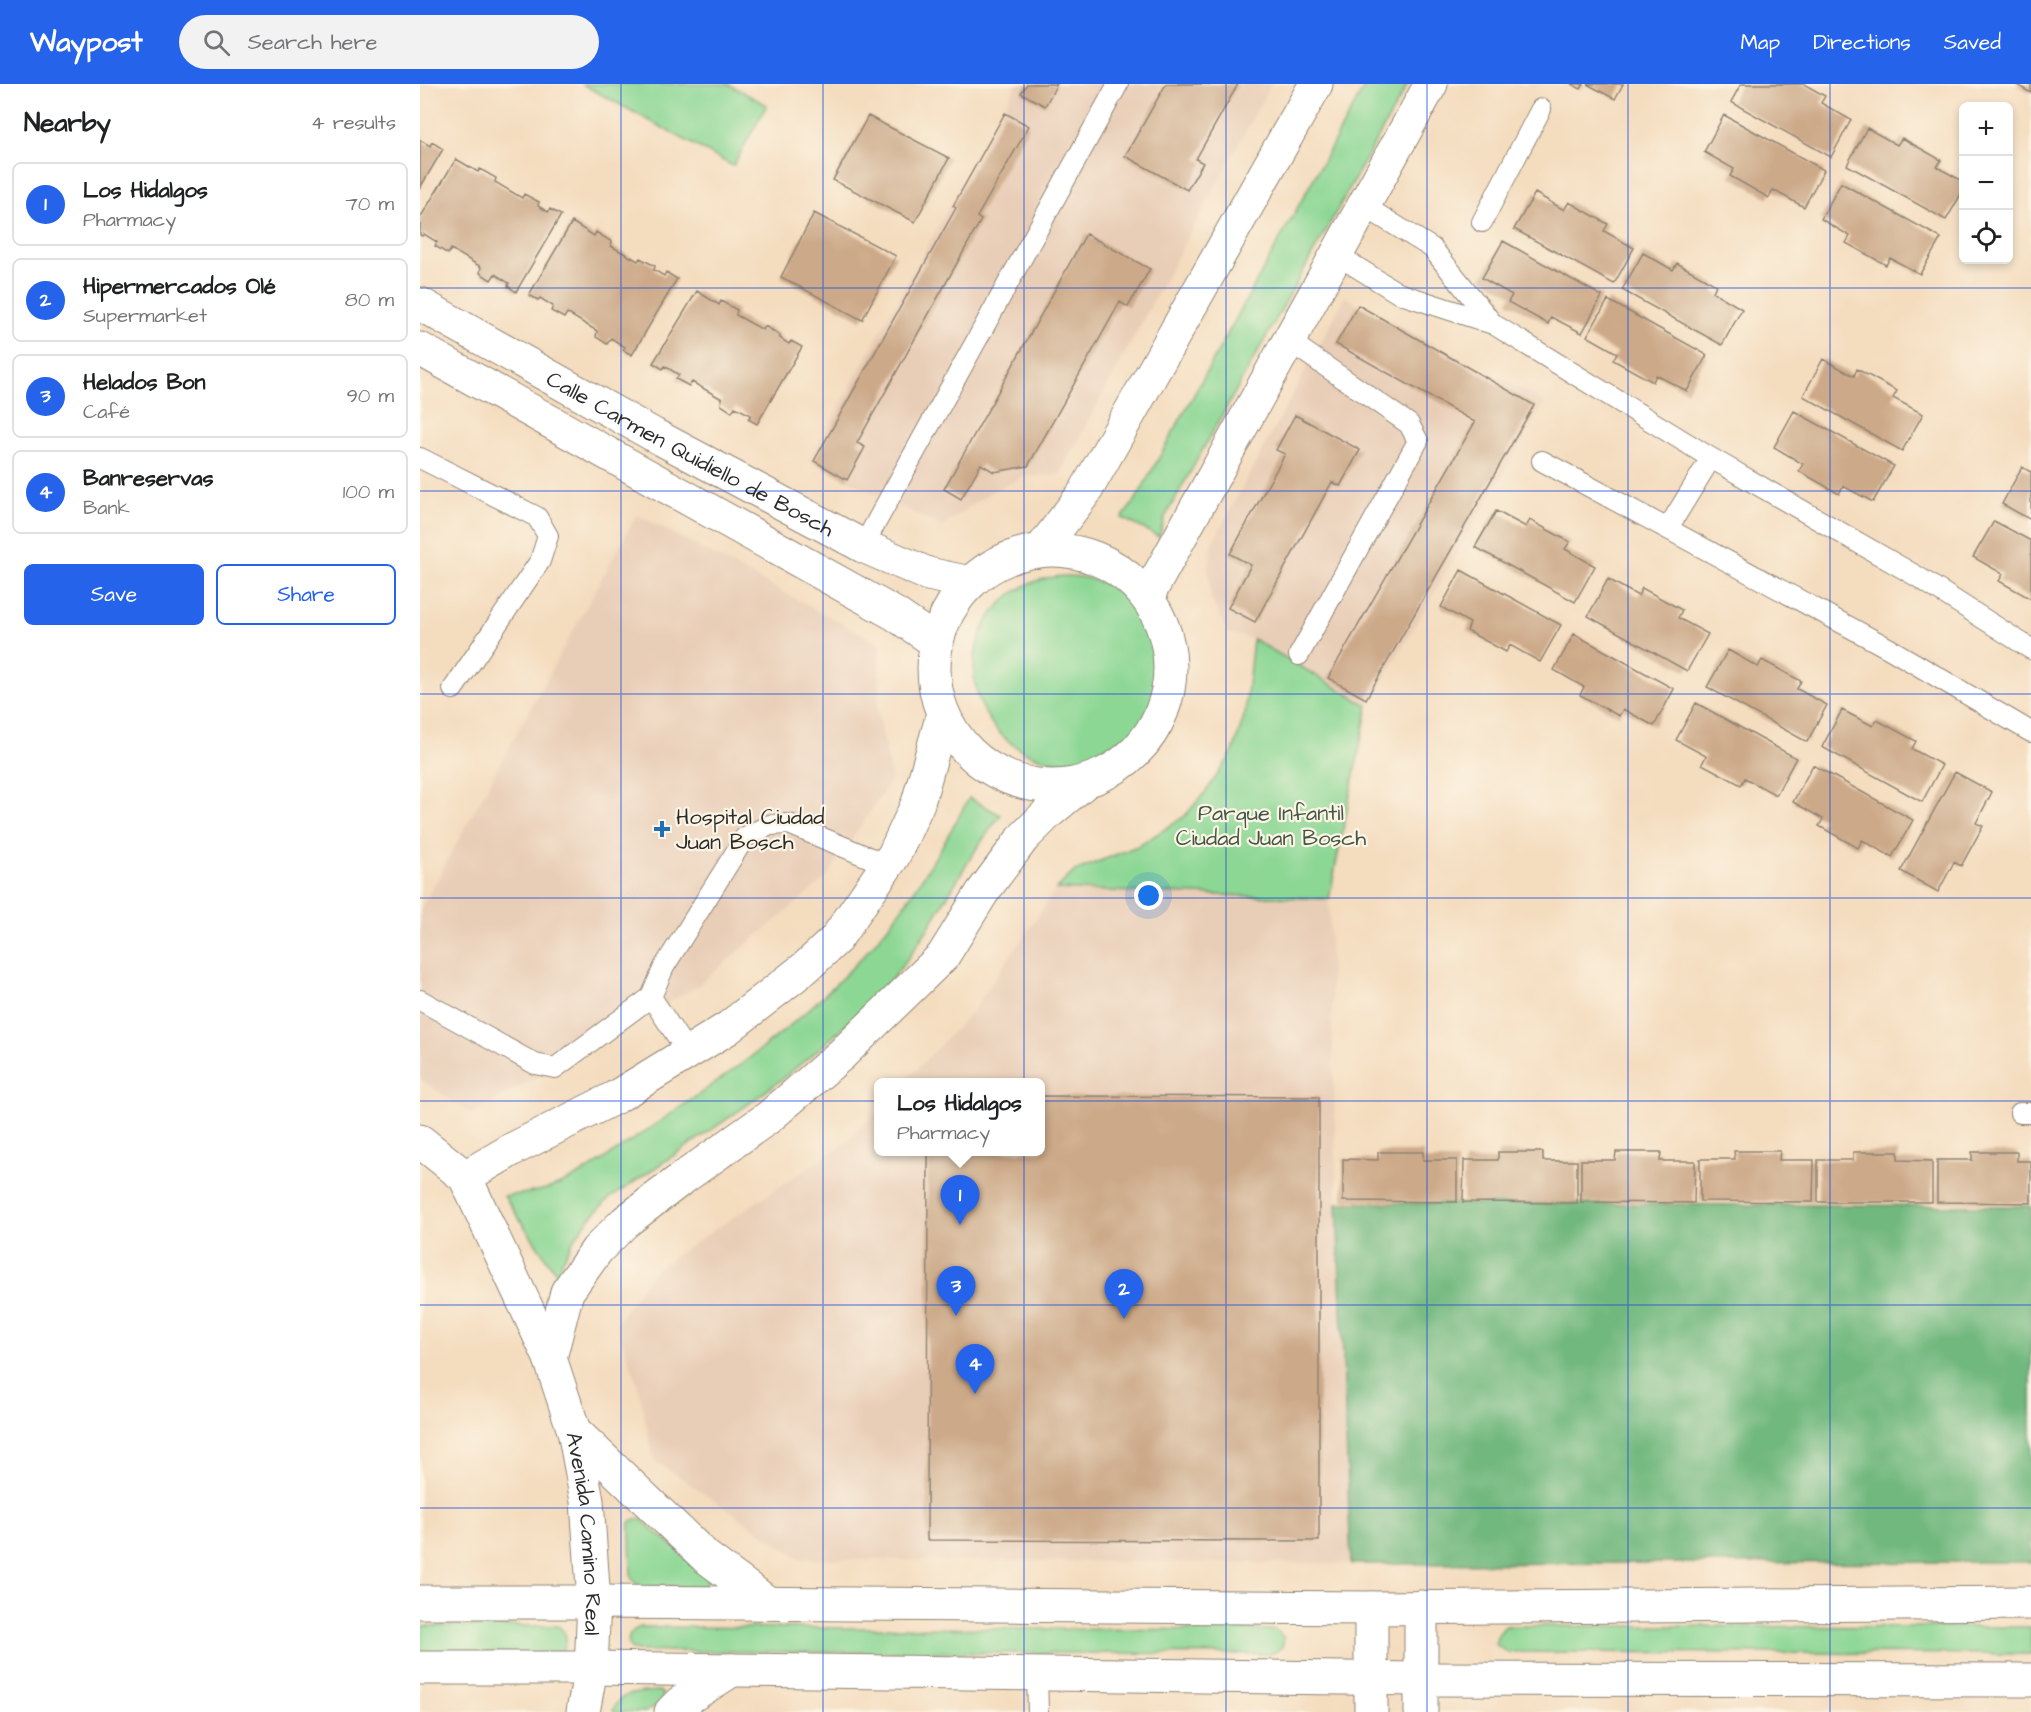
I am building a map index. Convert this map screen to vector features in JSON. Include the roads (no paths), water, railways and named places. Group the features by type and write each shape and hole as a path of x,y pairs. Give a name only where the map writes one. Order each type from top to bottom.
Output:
{"street":[{"path":"1040,551 1085,492 1316,84"},
{"path":"1147,597 1431,84"},
{"name":"Calle Carmen Quidiello de Bosch","path":"420,304 654,435 862,546 928,574 970,583"},
{"name":"Calle Carmen Quidiello de Bosch","path":"420,349 895,614 936,642"},
{"path":"550,1358 567,1292 597,1250 625,1222 769,1117 842,1053 943,956 982,893 1023,838 1085,782 1126,761 1156,726 1170,683 1167,637 1147,597 1118,570 1080,553 1040,551 1015,556 990,567 970,583 949,610 936,642 933,666 935,690 943,714 966,749 1000,775 1042,786 1085,782"},
{"path":"420,1141 465,1177 513,1149 616,1097 688,1053 728,1028 806,968 836,939 887,865 918,803 943,714"},
{"name":"Avenida Camino Real","path":"465,1177 550,1358 574,1431 587,1501 594,1602 591,1668 583,1712"},
{"path":"574,1431 706,1557 768,1603"},
{"path":"420,1602 1371,1608 2031,1603"},
{"path":"1421,1607 1421,1712"},
{"path":"1371,1608 1371,1712"},
{"path":"420,1668 591,1668 1421,1679 2031,1680"},
{"path":"671,1712 680,1703 732,1670"}],"lane":[{"path":"862,546 1118,84"},
{"path":"1482,222 1541,109"},
{"path":"1364,206 1432,248 1493,324"},
{"path":"1337,255 1398,293 1493,324 1711,458 1918,577 2031,649"},
{"path":"1289,341 1409,424 1418,441 1299,655"},
{"path":"420,458 537,517 548,536 540,561 453,689"},
{"path":"1668,528 1711,458"},
{"path":"1542,461 1890,649 2031,732"},
{"path":"420,1000 535,1064 555,1068 651,997 663,967 745,837 770,825 789,824 887,865"},
{"path":"651,997 688,1053"},
{"path":"1038,1675 1038,1712"}],"place":[{"name":"Hospital Ciudad Juan Bosch","path":"662,829"},
{"name":"Los Hidalgos","path":"960,1225"},
{"name":"Helados Bon","path":"956,1316"},
{"name":"Hipermercados Olé","path":"1124,1319"},
{"name":"Banreservas","path":"975,1394"}],"park label":[{"name":"Parque Infantil Ciudad Juan Bosch","path":"1271,824"}]}
